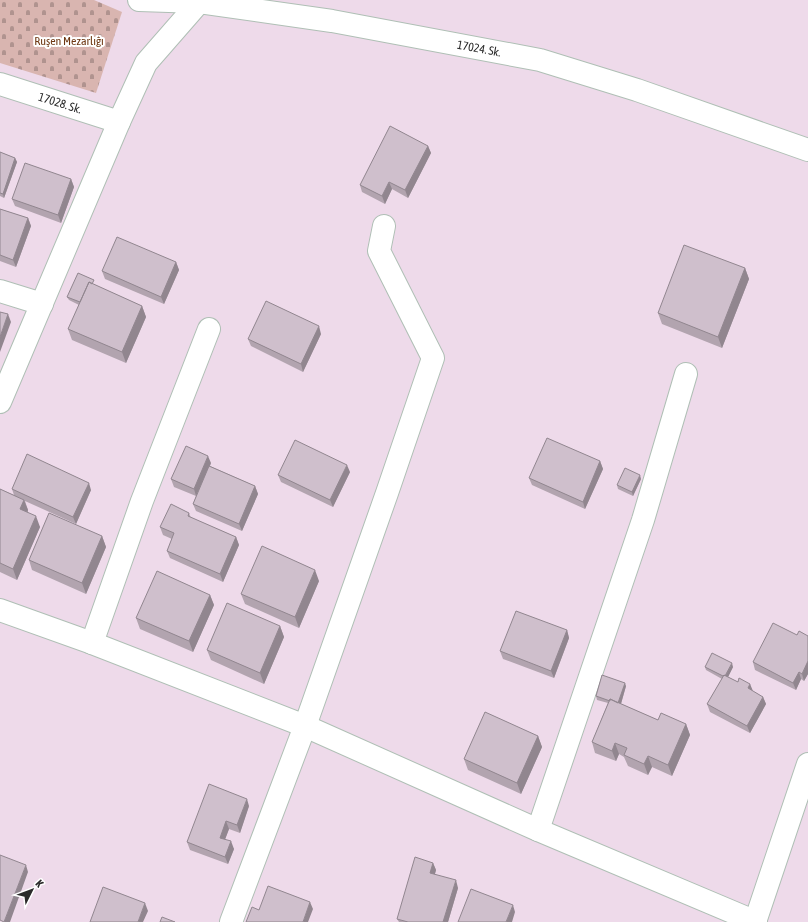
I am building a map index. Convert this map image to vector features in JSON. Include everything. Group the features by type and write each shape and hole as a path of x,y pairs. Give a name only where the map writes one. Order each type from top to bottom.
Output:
{"street":[{"name":"17024. Sk.","path":"139,0 200,1 332,21 540,60 637,90 808,150"},
{"path":"0,402 119,122 146,63 200,1"},
{"name":"17028. Sk.","path":"0,84 119,122"},
{"path":"231,922 305,726 433,358 380,251 384,226"},
{"path":"0,291 42,304"},
{"path":"92,643 142,501 209,329"},
{"path":"538,830 643,520 686,374"},
{"path":"0,610 92,643 305,726 538,830 755,922 808,764"}],"green space":[{"name":"Ruşen Mezarlığı","path":"0,0 94,0 122,12 96,93 0,63"}],"building":[{"path":"390,126 428,146 405,190 389,182 382,196 360,185"},
{"path":"0,152 15,158 3,194 0,193"},
{"path":"25,163 71,179 58,215 12,199"},
{"path":"0,209 28,218 13,260 0,255"},
{"path":"117,237 176,262 161,297 102,271"},
{"path":"684,245 745,268 718,337 658,313"},
{"path":"78,273 94,280 92,284 89,282 80,302 67,297"},
{"path":"89,282 142,306 122,352 68,329"},
{"path":"266,301 319,326 301,364 248,339"},
{"path":"0,312 8,314 0,337"},
{"path":"547,438 600,461 583,502 529,478"},
{"path":"295,440 347,465 330,500 278,475"},
{"path":"186,446 208,456 194,489 171,479"},
{"path":"27,454 89,483 73,517 12,489"},
{"path":"209,466 255,486 239,524 193,504"},
{"path":"625,468 640,475 632,492 617,485"},
{"path":"0,489 24,500 20,509 36,516 13,569 0,563"},
{"path":"171,504 189,513 188,516 236,537 220,574 167,551 174,533 160,527"},
{"path":"49,513 102,536 82,583 29,560"},
{"path":"262,546 315,570 295,617 241,594"},
{"path":"157,571 210,595 189,641 136,618"},
{"path":"227,603 280,626 260,673 207,650"},
{"path":"516,611 567,630 551,671 500,651"},
{"path":"773,623 797,635 799,631 808,636 808,661 802,674 799,672 793,683 753,662"},
{"path":"712,653 732,663 725,676 705,667"},
{"path":"602,675 625,683 618,703 610,699 610,701 596,696"},
{"path":"724,675 738,682 739,678 750,684 748,688 763,697 747,726 707,704"},
{"path":"610,699 658,720 661,713 686,724 668,765 648,756 644,764 624,755 627,748 615,743 612,751 592,742"},
{"path":"485,712 538,736 517,783 464,759"},
{"path":"209,784 247,799 237,825 226,821 220,838 231,841 225,857 187,842"},
{"path":"0,855 26,865 4,922 0,920"},
{"path":"415,857 433,863 430,873 456,880 443,922 408,922 397,919"},
{"path":"268,886 310,902 303,922 246,922 252,907 259,910"},
{"path":"103,887 145,903 138,922 90,922"},
{"path":"471,889 513,905 506,922 458,922"},
{"path":"162,917 175,922 160,922"}]}
